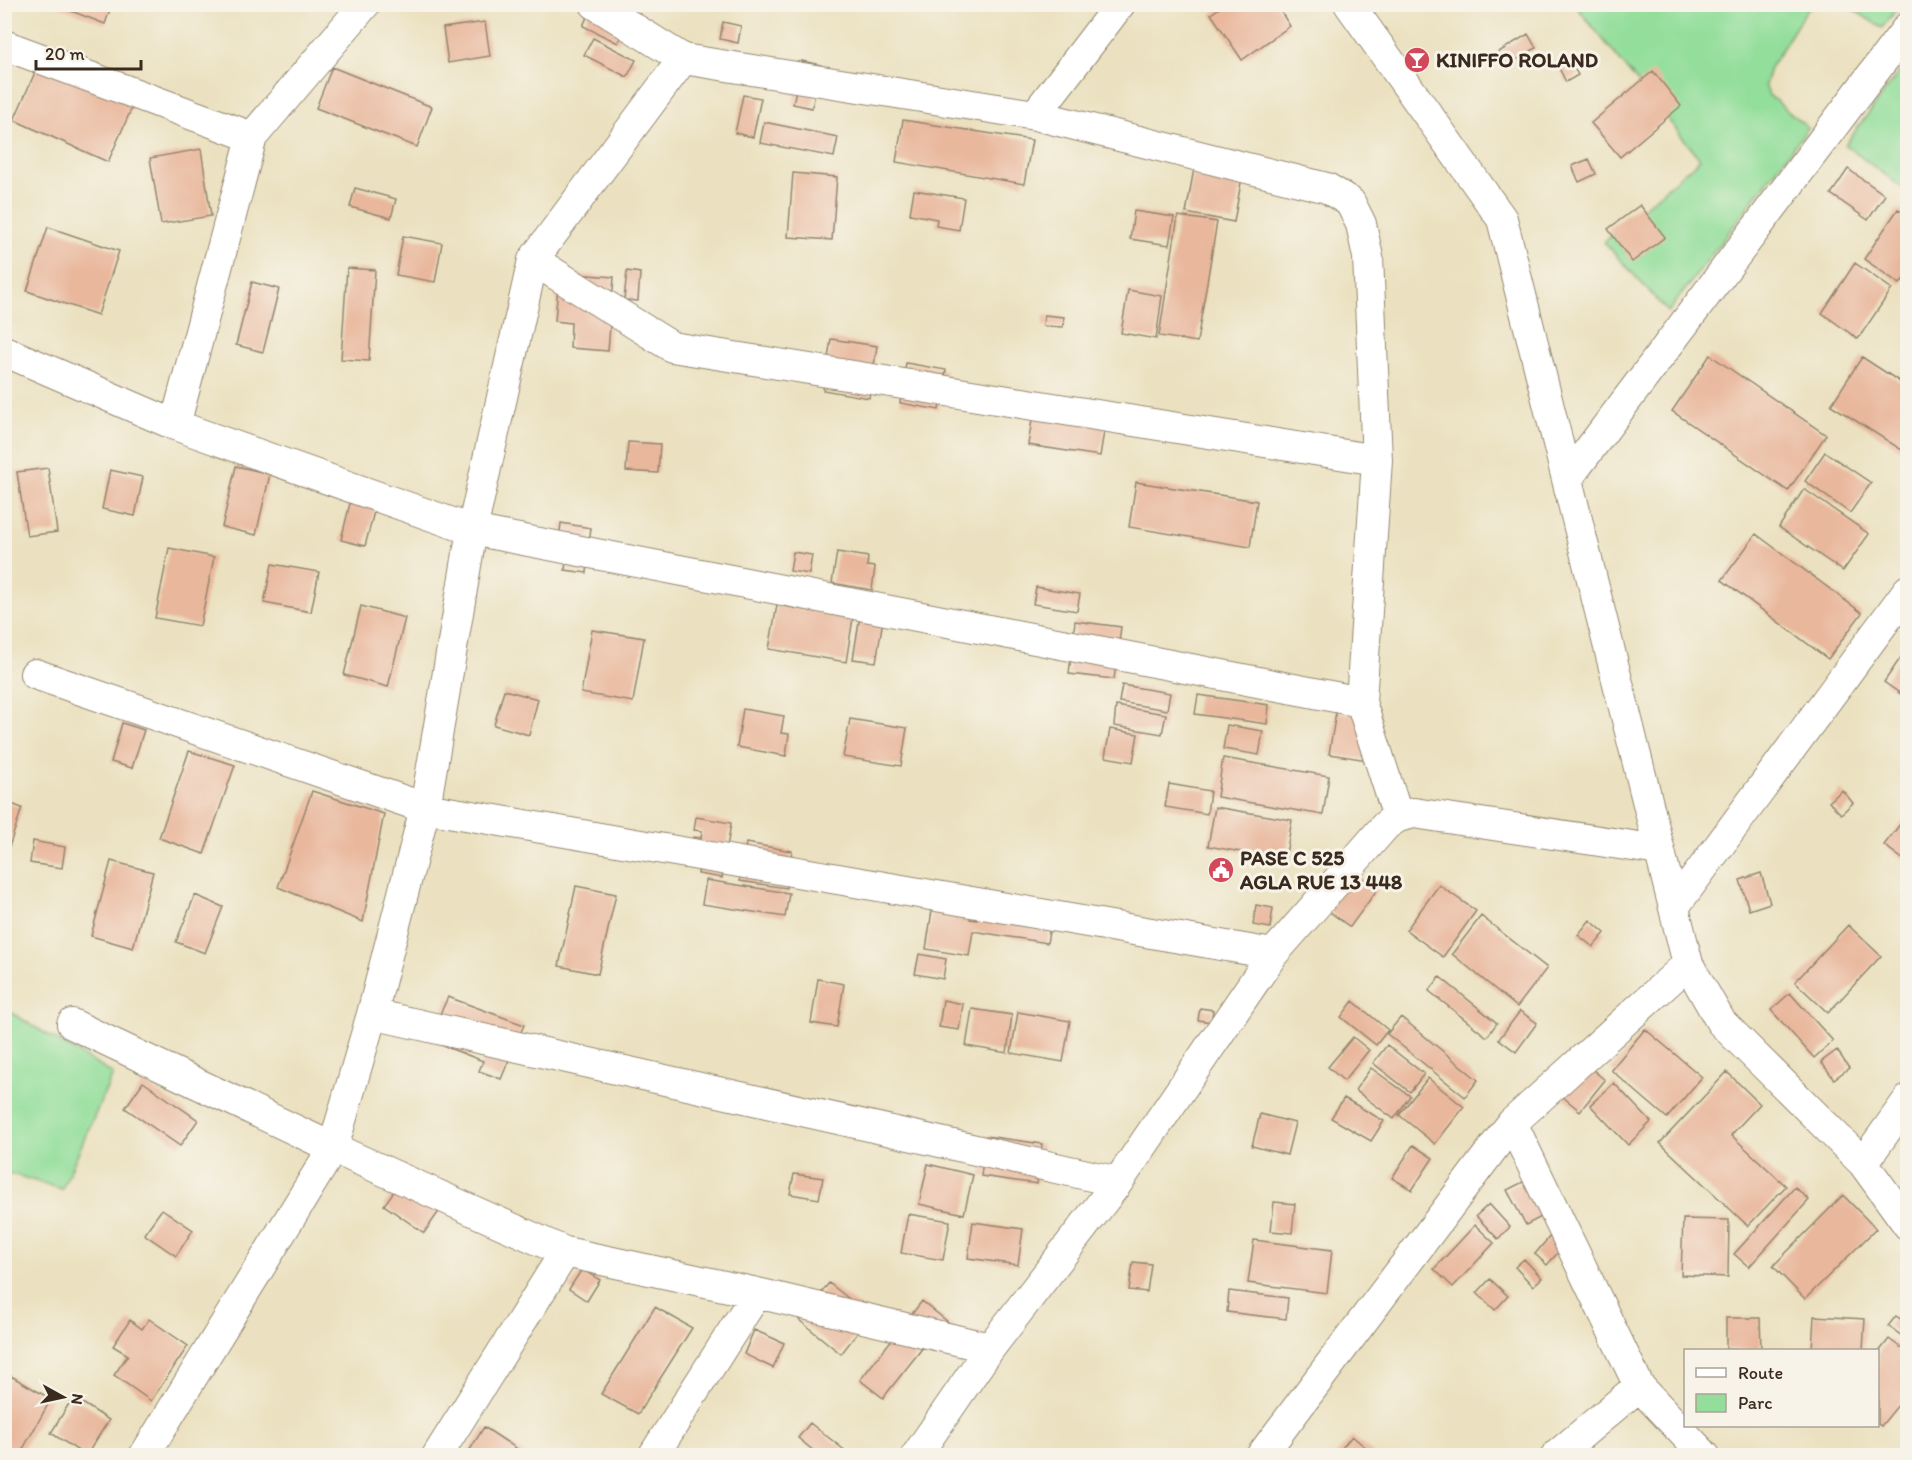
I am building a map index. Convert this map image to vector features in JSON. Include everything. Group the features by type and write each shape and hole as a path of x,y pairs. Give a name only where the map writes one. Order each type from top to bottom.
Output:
{"street":[{"path":"175,425 252,137 365,4"},
{"path":"595,4 683,59 1035,115 1327,188 1350,202 1361,224 1368,257 1377,460 1361,702 1398,817"},
{"path":"1035,115 1120,4"},
{"path":"1348,4 1502,219 1688,964 1721,1022 1863,1163 1908,1225"},
{"path":"1567,479 1908,27"},
{"path":"4,45 252,137"},
{"path":"144,1455 333,1149 372,1014 426,808 472,530 533,260 683,59"},
{"path":"533,260 672,347 1377,460"},
{"path":"4,351 175,425 472,530 1361,702"},
{"path":"1674,907 1908,590"},
{"path":"35,674 426,808 1273,954"},
{"path":"916,1455 990,1348 1118,1182 1273,954 1386,825 1398,817 1414,813 1659,850"},
{"path":"1261,1455 1512,1123 1688,964"},
{"path":"372,1014 1118,1182"},
{"path":"72,1024 333,1149 565,1252 757,1293 990,1348"},
{"path":"1863,1163 1908,1101"},
{"path":"1512,1123 1639,1386 1705,1455"},
{"path":"437,1455 565,1252"},
{"path":"653,1455 757,1293"},
{"path":"1556,1455 1639,1386"}],"green space":[{"path":"1900,4 1882,28 1846,5"},
{"path":"1575,5 1818,5 1807,9 1770,68 1765,85 1769,95 1808,128 1668,312 1604,242 1700,159"},
{"path":"1907,61 1907,191 1845,145"},
{"path":"5,1009 113,1074 62,1189 5,1172"}],"building":[{"path":"53,4 112,4 105,24"},
{"path":"593,4 630,17 618,43 583,26"},
{"path":"1225,4 1276,4 1290,26 1242,60 1211,14"},
{"path":"485,22 490,56 448,63 443,28"},
{"path":"723,22 741,26 738,43 720,39"},
{"path":"1528,34 1536,48 1505,67 1497,53"},
{"path":"593,38 636,60 627,77 584,55"},
{"path":"1569,59 1578,75 1566,82 1558,66"},
{"path":"40,61 134,103 108,162 14,120"},
{"path":"802,61 821,65 812,108 793,104"},
{"path":"332,67 432,107 417,147 316,108"},
{"path":"1653,71 1681,106 1620,157 1591,123"},
{"path":"743,95 761,98 753,137 735,133"},
{"path":"903,120 1032,140 1024,184 896,162"},
{"path":"764,122 838,137 834,157 760,143"},
{"path":"1198,146 1246,154 1234,222 1186,213"},
{"path":"201,149 211,216 161,224 150,158"},
{"path":"1589,159 1596,174 1579,182 1572,166"},
{"path":"1848,169 1885,195 1868,220 1831,194"},
{"path":"793,173 837,177 832,240 788,237"},
{"path":"355,188 396,199 391,218 350,207"},
{"path":"914,190 964,198 959,230 936,226 937,219 910,214"},
{"path":"1640,205 1665,237 1632,262 1608,229"},
{"path":"1898,209 1908,215 1908,273 1900,284 1864,259"},
{"path":"1134,211 1174,217 1169,245 1130,239"},
{"path":"1178,216 1217,222 1197,342 1159,336"},
{"path":"48,227 119,251 98,315 27,291"},
{"path":"403,236 442,243 435,282 396,275"},
{"path":"1855,263 1892,289 1858,339 1822,313"},
{"path":"347,268 375,270 369,361 341,359"},
{"path":"627,271 640,273 638,301 624,300"},
{"path":"576,274 614,277 608,351 570,348 571,323 555,321 558,286"},
{"path":"252,282 279,289 263,352 236,345"},
{"path":"1128,290 1162,296 1156,339 1121,333"},
{"path":"1044,315 1064,317 1063,327 1043,326"},
{"path":"831,339 877,346 869,398 823,390"},
{"path":"1710,355 1826,435 1788,491 1672,411"},
{"path":"1862,357 1908,387 1908,454 1831,405"},
{"path":"906,363 946,370 939,410 900,403"},
{"path":"1035,401 1107,413 1100,456 1028,445"},
{"path":"628,442 660,444 658,473 626,471"},
{"path":"1825,452 1871,483 1850,513 1805,481"},
{"path":"236,466 270,474 256,535 222,527"},
{"path":"48,468 57,532 27,536 17,472"},
{"path":"110,470 143,477 135,516 102,509"},
{"path":"1136,482 1257,501 1250,547 1129,527"},
{"path":"355,483 380,489 365,546 341,540"},
{"path":"1804,489 1869,534 1843,571 1779,527"},
{"path":"561,523 591,528 589,543 559,539"},
{"path":"1756,534 1862,613 1828,659 1722,580"},
{"path":"169,548 214,557 200,626 155,618"},
{"path":"567,551 589,553 587,573 565,570"},
{"path":"793,552 812,555 809,574 790,571"},
{"path":"837,552 868,557 867,566 875,567 872,590 832,583"},
{"path":"272,564 319,572 311,612 264,603"},
{"path":"1036,587 1080,594 1077,611 1033,604"},
{"path":"777,605 853,618 846,662 769,649"},
{"path":"361,606 405,618 388,687 344,675"},
{"path":"860,616 883,620 876,662 853,659"},
{"path":"1075,621 1121,627 1114,679 1069,674"},
{"path":"592,630 644,638 633,702 581,693"},
{"path":"1908,647 1908,699 1884,682"},
{"path":"1122,685 1170,693 1167,710 1119,702"},
{"path":"504,690 538,699 529,735 494,725"},
{"path":"1198,695 1269,705 1267,724 1195,714"},
{"path":"1116,706 1166,714 1162,734 1114,726"},
{"path":"743,709 784,716 781,733 789,734 786,756 737,747"},
{"path":"1336,712 1373,718 1367,760 1329,754"},
{"path":"850,719 907,728 901,766 843,757"},
{"path":"122,723 144,730 132,768 111,762"},
{"path":"1227,725 1263,731 1259,755 1223,749"},
{"path":"1110,729 1138,734 1133,762 1105,757"},
{"path":"189,751 235,765 204,854 159,838"},
{"path":"1223,758 1329,776 1323,815 1217,797"},
{"path":"1169,784 1210,791 1207,814 1165,807"},
{"path":"1842,790 1853,803 1841,814 1829,802"},
{"path":"312,791 384,814 363,922 278,887"},
{"path":"4,801 22,808 9,847 4,845"},
{"path":"1215,807 1292,820 1285,860 1208,846"},
{"path":"1908,814 1908,863 1884,845"},
{"path":"696,817 731,823 722,878 698,874 699,867 690,849 693,837 701,838 702,831 694,830"},
{"path":"33,841 65,847 62,868 30,863"},
{"path":"746,843 792,851 786,888 740,881"},
{"path":"111,861 153,872 133,948 91,936"},
{"path":"1354,872 1377,890 1350,927 1326,909"},
{"path":"1761,873 1770,903 1749,910 1740,880"},
{"path":"706,880 789,893 785,917 702,904"},
{"path":"1439,885 1476,911 1443,957 1406,930"},
{"path":"576,886 616,894 598,974 559,966"},
{"path":"935,891 973,897 970,919 977,920 980,898 1053,910 1047,943 973,931 969,956 926,949"},
{"path":"195,895 223,907 205,953 176,942"},
{"path":"1256,905 1273,908 1270,928 1253,925"},
{"path":"1481,916 1547,968 1517,1007 1452,954"},
{"path":"1590,920 1605,933 1593,947 1578,935"},
{"path":"1848,925 1881,956 1828,1013 1795,982"},
{"path":"919,954 946,959 943,979 915,974"},
{"path":"1440,977 1497,1023 1487,1037 1429,991"},
{"path":"818,979 844,984 837,1027 811,1023"},
{"path":"1790,993 1833,1041 1814,1058 1771,1010"},
{"path":"448,997 524,1025 501,1079 479,1071 483,1061 428,1040"},
{"path":"943,1000 963,1004 959,1030 939,1027"},
{"path":"1353,1001 1388,1030 1376,1045 1341,1017"},
{"path":"1200,1008 1213,1010 1211,1022 1198,1020"},
{"path":"972,1009 1012,1015 1007,1053 966,1046"},
{"path":"1520,1011 1537,1023 1516,1052 1499,1039"},
{"path":"1018,1012 1070,1021 1063,1062 1011,1053"},
{"path":"1401,1017 1478,1080 1465,1097 1387,1034"},
{"path":"1645,1029 1702,1077 1667,1118 1611,1070"},
{"path":"1353,1037 1369,1050 1344,1081 1328,1067"},
{"path":"1387,1045 1424,1074 1410,1092 1373,1063"},
{"path":"1837,1050 1849,1068 1834,1079 1821,1062"},
{"path":"1588,1066 1605,1080 1580,1111 1563,1097"},
{"path":"1371,1068 1410,1096 1394,1119 1355,1090"},
{"path":"1727,1072 1760,1104 1731,1135 1786,1186 1748,1226 1660,1143"},
{"path":"1428,1078 1464,1107 1435,1144 1399,1115"},
{"path":"143,1082 198,1120 180,1146 125,1108"},
{"path":"1614,1083 1651,1122 1628,1145 1590,1105"},
{"path":"1344,1098 1384,1121 1371,1141 1331,1118"},
{"path":"1260,1114 1295,1123 1287,1155 1252,1146"},
{"path":"986,1136 1042,1144 1037,1184 981,1176"},
{"path":"1413,1145 1433,1158 1412,1190 1392,1178"},
{"path":"928,1164 973,1175 964,1214 919,1204"},
{"path":"410,1169 449,1197 424,1233 384,1205"},
{"path":"794,1174 823,1178 819,1199 790,1194"},
{"path":"1527,1180 1545,1215 1526,1225 1507,1190"},
{"path":"1795,1187 1809,1200 1749,1267 1734,1254"},
{"path":"1843,1195 1876,1229 1805,1299 1773,1266"},
{"path":"1274,1202 1295,1204 1292,1233 1271,1231"},
{"path":"1489,1204 1510,1227 1498,1239 1476,1216"},
{"path":"162,1209 193,1230 176,1256 144,1234"},
{"path":"908,1214 950,1221 943,1260 901,1253"},
{"path":"1683,1219 1729,1220 1728,1277 1681,1275"},
{"path":"973,1222 1023,1229 1018,1265 968,1258"},
{"path":"1475,1225 1494,1243 1453,1287 1434,1269"},
{"path":"1550,1236 1563,1247 1547,1265 1535,1254"},
{"path":"1254,1240 1332,1250 1327,1293 1248,1283"},
{"path":"1524,1259 1542,1278 1533,1286 1515,1267"},
{"path":"1133,1262 1151,1264 1147,1292 1129,1290"},
{"path":"582,1269 600,1280 587,1301 569,1289"},
{"path":"1490,1279 1508,1296 1495,1310 1477,1293"},
{"path":"829,1283 871,1316 841,1354 799,1320"},
{"path":"1229,1291 1288,1298 1286,1319 1227,1312"},
{"path":"922,1301 958,1330 928,1341 883,1398 860,1380"},
{"path":"655,1307 692,1328 638,1414 601,1394"},
{"path":"1814,1316 1865,1319 1863,1349 1812,1349"},
{"path":"1896,1316 1908,1324 1908,1340 1888,1326"},
{"path":"1726,1318 1760,1318 1761,1349 1726,1349"},
{"path":"149,1319 188,1346 151,1401 114,1375 128,1355 113,1346 130,1320 142,1329"},
{"path":"754,1330 784,1343 773,1368 744,1354"},
{"path":"1889,1339 1908,1353 1908,1393 1881,1426 1879,1425 1879,1352"},
{"path":"11,1376 51,1399 19,1456 4,1456 4,1388"},
{"path":"73,1397 109,1420 86,1456 51,1433"},
{"path":"810,1423 852,1456 820,1456 798,1438"},
{"path":"484,1427 528,1456 466,1456"},
{"path":"1352,1436 1376,1456 1335,1456"}],"place":[{"name":"KINIFFO ROLAND","path":"1417,60"},
{"name":"PASE C 525 AGLA RUE 13 448","path":"1221,870"}]}
